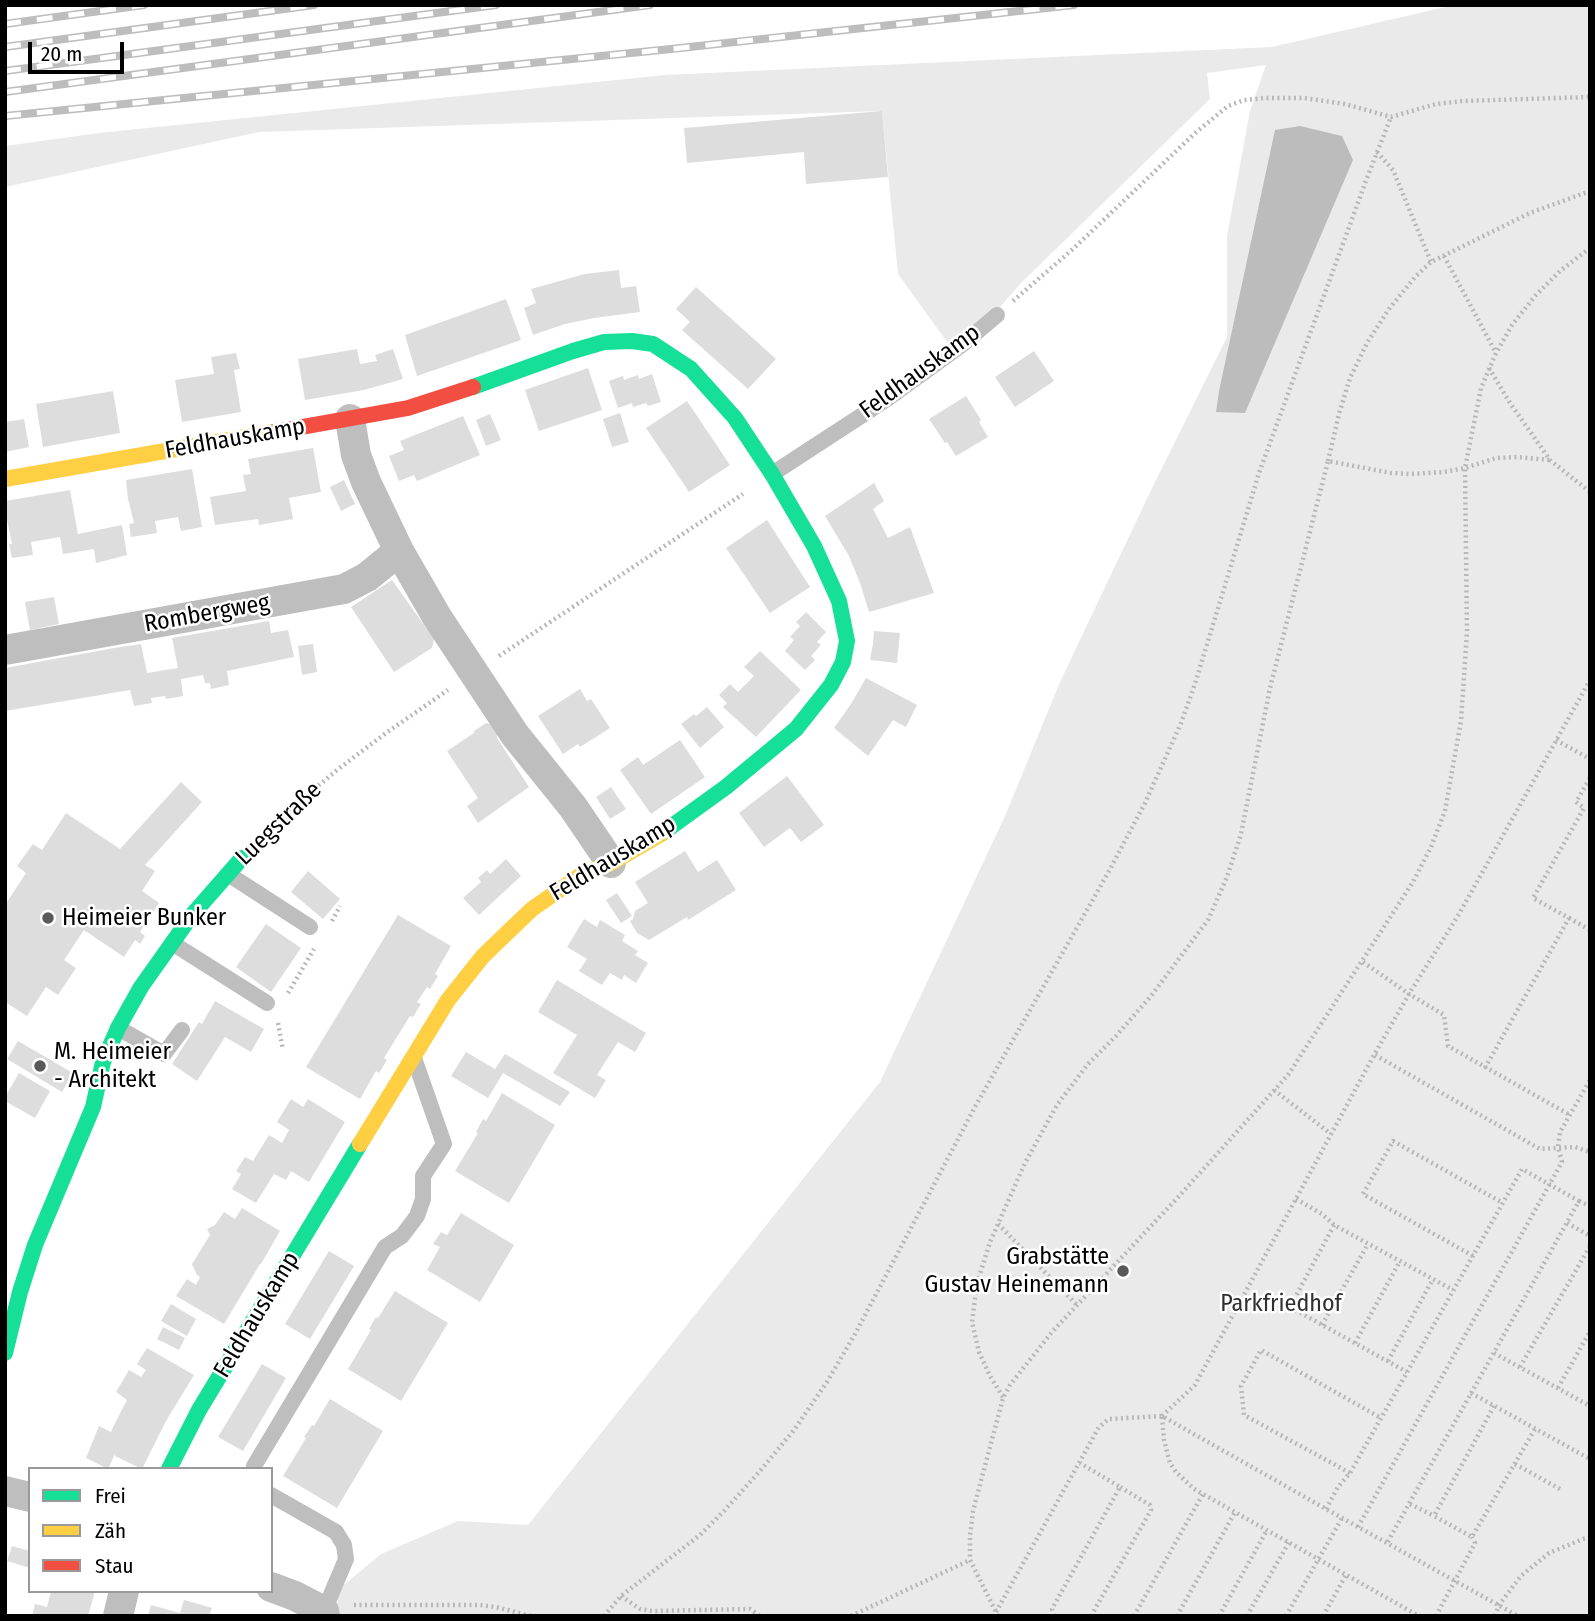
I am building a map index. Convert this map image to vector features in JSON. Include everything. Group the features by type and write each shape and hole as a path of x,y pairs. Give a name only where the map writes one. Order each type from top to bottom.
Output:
{"street":[{"name":"Feldhauskamp","path":"5,479 408,408 604,342 632,341 653,344 691,369 735,418 814,546 839,601 844,621 847,641 843,662 831,685 796,729 726,788 660,835 611,863 581,875 532,909 493,946 448,1000 199,1410 170,1467"},
{"path":"350,419 356,454 366,482 399,551 438,617 515,735 573,807 611,863"},
{"name":"Rombergweg","path":"5,650 344,589 367,577 399,551"},
{"name":"Luegstraße","path":"5,1353 35,1245 93,1107 103,1062 118,1028 141,987 192,915 242,858"},
{"path":"5,1491 28,1497"},
{"path":"273,1588 295,1596 324,1614"},
{"path":"118,1616 124,1593"}],"lane":[{"name":"Feldhauskamp","path":"772,474 887,399 963,344 997,315"},
{"path":"228,874 319,932"},
{"path":"172,943 267,1003"},
{"path":"118,1028 164,1054 182,1030"},
{"path":"255,1467 385,1247 402,1236 417,1216 423,1199 423,1176 444,1144 413,1055"},
{"path":"273,1496 336,1532 344,1545 346,1559 324,1614"}],"path":[{"path":"997,315 1073,249 1193,135 1228,106 1244,100 1304,98 1345,104 1391,117 1436,104 1463,100 1590,97"},
{"path":"604,1616 621,1596 682,1550 724,1511 786,1440 827,1382 976,1105 1121,850 1181,723 1258,473 1391,117"},
{"path":"1377,152 1393,170 1431,262"},
{"path":"1003,1398 979,1352 972,1322 977,1283 990,1242 1025,1163 1057,1105 1088,1064 1151,996 1200,931 1208,920 1227,877 1241,834 1270,688 1339,414 1350,378 1367,343 1402,292 1431,262 1530,213 1590,191"},
{"path":"997,1614 970,1560 970,1536 973,1511 1003,1398 1010,1385 1043,1342 1289,1075 1413,882 1431,847 1445,810 1461,721 1467,632 1465,468 1481,388 1496,353 1535,296 1560,271 1590,248"},
{"path":"1444,256 1496,353"},
{"path":"1489,367 1510,403 1550,460 1590,492"},
{"path":"1328,461 1410,474 1444,472 1496,458 1550,460"},
{"name":"Luegstraße","path":"242,858 300,801 337,769 386,733 772,474"},
{"path":"1162,1416 1195,1385 1374,1055 1458,914 1590,680"},
{"path":"1556,740 1590,759"},
{"path":"1590,778 1576,803 1590,811"},
{"path":"1584,808 1534,898 1590,930"},
{"path":"288,993 319,932 340,906"},
{"path":"1485,1068 1569,918"},
{"path":"1363,962 1444,1014 1448,1046 1570,1115"},
{"path":"278,1021 283,1050"},
{"path":"1374,1055 1540,1149 1575,1147 1590,1151"},
{"path":"1358,1527 1562,1162 1558,1147 1560,1132 1590,1080"},
{"path":"1274,1090 1331,1134"},
{"path":"1473,1256 1363,1194 1393,1141 1503,1203"},
{"path":"1326,1509 1338,1487 1350,1474 1522,1169 1590,1206"},
{"path":"1296,1199 1322,1214 1334,1225 1453,1290"},
{"path":"1387,1543 1579,1201"},
{"path":"1567,1223 1590,1236"},
{"path":"998,1224 1077,1305"},
{"path":"1334,1225 1290,1307 1407,1372"},
{"path":"1322,1325 1368,1244"},
{"path":"1520,1367 1590,1245"},
{"path":"1355,1343 1400,1261"},
{"path":"1388,1362 1433,1279"},
{"path":"1558,1388 1590,1331"},
{"path":"1350,1474 1244,1415 1241,1386 1261,1350 1381,1418"},
{"path":"1494,1353 1590,1406"},
{"path":"1471,1393 1590,1459"},
{"path":"1434,1516 1494,1406"},
{"path":"1162,1416 1164,1440 1170,1462 1185,1481 1203,1494 1419,1616"},
{"path":"997,1614 1100,1427 1110,1419 1162,1416 1518,1616"},
{"path":"1472,1537 1535,1429"},
{"path":"1080,1463 1150,1505 1151,1510 1091,1616"},
{"path":"1515,1464 1559,1489"},
{"path":"1054,1616 1052,1609 1120,1487"},
{"path":"1134,1616 1203,1494"},
{"path":"1410,1503 1472,1537 1475,1544 1436,1616"},
{"path":"1177,1616 1235,1511"},
{"path":"1286,1616 1342,1518"},
{"path":"1219,1616 1267,1530"},
{"path":"1495,1616 1499,1605 1521,1576 1549,1553 1590,1538"},
{"path":"1247,1616 1289,1542"},
{"path":"851,1616 970,1560"},
{"path":"1323,1616 1346,1575"},
{"path":"621,1596 640,1609 652,1611 750,1609 760,1616"},
{"path":"324,1614 345,1606 458,1605 496,1607 531,1616"}],"green space":[{"name":"Parkfriedhof","path":"1454,5 1590,5 1590,1616 336,1616 339,1589 381,1554 458,1521 528,1525 880,1082 1005,816 1060,682 1227,337 1227,236 1250,111 1266,65 1207,73 1210,99 1021,283 994,314 950,346 898,274 882,111 259,132 5,187 5,146 99,133 665,75 1272,47"}],"shaded area":[{"path":"1300,126 1342,136 1353,160 1245,413 1216,412 1275,130"}],"building":[{"path":"882,111 888,177 806,184 804,152 687,163 684,128"},
{"path":"619,270 621,288 636,286 640,312 565,324 533,335 524,308 536,303 531,289 585,274"},
{"path":"696,287 776,359 748,389 682,330 690,322 676,309"},
{"path":"506,299 521,340 417,376 405,335"},
{"path":"357,349 360,364 377,361 375,355 393,349 403,379 364,390 305,400 298,359"},
{"path":"1034,351 1054,381 1015,407 995,377"},
{"path":"236,353 240,369 234,370 241,412 182,422 175,380 214,374 211,357"},
{"path":"588,368 602,410 539,431 525,390"},
{"path":"652,374 661,402 633,407 632,403 618,408 609,381 638,375 639,379"},
{"path":"113,391 120,433 43,447 36,404"},
{"path":"966,396 988,437 956,456 929,419"},
{"path":"687,401 730,465 689,492 646,428"},
{"path":"620,413 629,442 612,447 603,419"},
{"path":"490,414 501,440 486,446 476,420"},
{"path":"463,416 480,455 417,481 414,475 399,481 389,456 404,450 400,441"},
{"path":"24,419 29,447 5,452 5,422"},
{"path":"313,448 321,492 289,498 293,519 259,525 258,519 215,525 210,497 246,491 243,475 251,474 248,459"},
{"path":"192,469 202,527 181,531 178,517 155,521 157,533 131,537 129,524 134,523 126,480"},
{"path":"344,480 355,504 341,511 330,487"},
{"path":"874,483 884,501 873,509 888,538 910,527 934,593 869,612 849,556 825,516"},
{"path":"70,490 78,534 122,525 127,555 96,563 94,549 63,554 60,537 31,542 33,555 12,558 5,501"},
{"path":"767,520 810,587 770,613 726,548"},
{"path":"392,580 434,639 432,648 394,672 351,607"},
{"path":"54,597 59,624 30,630 25,602"},
{"path":"806,612 826,632 817,642 821,645 811,656 815,660 805,670 785,651 794,640 790,637 800,626 796,622"},
{"path":"269,621 271,633 288,630 294,657 227,671 229,685 211,689 210,683 205,683 203,675 181,679 183,696 151,698 152,703 134,706 130,690 5,711 5,668 141,644 147,673 178,668 172,638"},
{"path":"874,631 900,633 897,663 870,660"},
{"path":"313,644 317,672 302,675 298,646"},
{"path":"760,651 801,690 756,737 723,707 727,703 719,695 730,684 738,692 754,676 744,667"},
{"path":"866,678 917,705 906,727 893,720 868,756 834,728"},
{"path":"580,689 587,701 591,699 610,728 580,747 578,744 563,754 538,716"},
{"path":"707,707 724,727 700,748 681,724"},
{"path":"486,723 490,724 497,734 529,787 478,823 467,806 478,798 447,751"},
{"path":"680,740 705,777 651,814 620,770 638,757 643,765"},
{"path":"787,776 824,825 801,842 790,828 764,847 739,813"},
{"name":"Heimeier Bunker","path":"181,782 202,802 145,865 155,871 142,891 159,903 140,932 145,936 140,944 135,940 124,957 84,930 64,960 76,968 58,995 46,987 27,1016 5,1002 5,905 26,873 17,866 33,844 42,850 66,813 120,849"},
{"path":"611,787 626,809 610,819 596,797"},
{"path":"685,851 698,872 717,860 736,890 649,940 637,933 630,921 635,911 648,903 635,882"},
{"path":"506,859 521,876 479,915 463,898 481,882 478,878 487,870 490,874"},
{"path":"308,871 340,899 323,919 291,892"},
{"path":"617,893 632,916 621,923 606,900"},
{"path":"398,915 451,946 435,974 438,976 417,1002 421,1004 413,1017 410,1016 384,1058 387,1060 379,1073 376,1071 360,1099 306,1067"},
{"path":"584,919 597,927 600,920 625,935 622,941 638,951 635,955 648,963 636,983 624,975 622,980 610,973 602,985 579,971 587,959 567,947"},
{"path":"266,924 301,948 271,992 236,967"},
{"path":"557,980 646,1033 635,1052 618,1042 597,1075 606,1080 595,1098 553,1073 577,1035 538,1012"},
{"path":"215,1001 264,1029 251,1052 225,1037 197,1081 172,1064 199,1022 202,1024"},
{"name":"M. Heimeier - Architekt","path":"18,1041 73,1073 62,1092 7,1059"},
{"path":"466,1052 495,1069 505,1054 570,1092 560,1106 503,1073 488,1098 451,1076"},
{"path":"19,1073 50,1091 35,1118 5,1101"},
{"path":"502,1093 555,1125 509,1203 455,1171 478,1133 476,1132 483,1119 486,1121"},
{"path":"291,1099 303,1107 308,1099 345,1122 309,1182 291,1171 286,1180 274,1174 256,1203 232,1189 241,1174 236,1171 245,1157 253,1161 269,1135 282,1143 289,1130 277,1122"},
{"path":"242,1208 280,1231 224,1324 176,1296 187,1279 196,1285 200,1277 192,1264 210,1235 207,1229 215,1225 224,1212 235,1219"},
{"path":"461,1213 514,1245 480,1302 427,1270 440,1247 433,1244 441,1232 447,1235"},
{"path":"329,1251 354,1266 310,1339 285,1324"},
{"path":"395,1291 448,1323 401,1401 348,1369 376,1317 378,1318"},
{"path":"171,1304 196,1319 187,1336 161,1321"},
{"path":"163,1327 185,1338 179,1350 157,1339"},
{"path":"147,1348 194,1375 166,1421 143,1467 138,1467 115,1454 109,1467 104,1467 86,1458 99,1426 111,1432 127,1400 116,1392 129,1370 141,1377 146,1370 137,1364"},
{"path":"262,1364 286,1378 243,1451 218,1437"},
{"path":"330,1399 383,1431 337,1508 283,1476 306,1438 304,1437"},
{"path":"12,1546 28,1550 28,1567 7,1561"},
{"path":"50,1593 94,1593 88,1616 32,1616 35,1604 47,1607"},
{"path":"184,1600 212,1608 209,1616 148,1616 151,1605 180,1613"}],"railway":[{"path":"5,24 144,5"},
{"path":"5,47 314,5"},
{"path":"5,71 496,5"},
{"path":"5,92 650,5"},
{"path":"5,116 671,49 1074,5"}],"traffic: fast":[{"path":"473,387 604,342 632,341 653,344 691,369 735,418 814,546 839,601 847,641 843,662 831,685 796,729 726,787 661,834"},
{"path":"5,1353 35,1245 93,1107 103,1062 118,1028 141,987 192,915 242,858"},
{"path":"170,1467 199,1410 360,1144"}],"traffic: slow":[{"path":"5,479 274,432"},
{"path":"360,1144 448,1000 483,956 532,909 581,875 611,863 661,834"}],"traffic: jam":[{"path":"274,432 408,408 473,387"}],"place":[{"name":"Heimeier Bunker","path":"48,918"},
{"name":"M. Heimeier - Architekt","path":"40,1066"},
{"name":"Grabstätte Gustav Heinemann","path":"1123,1271"}]}
